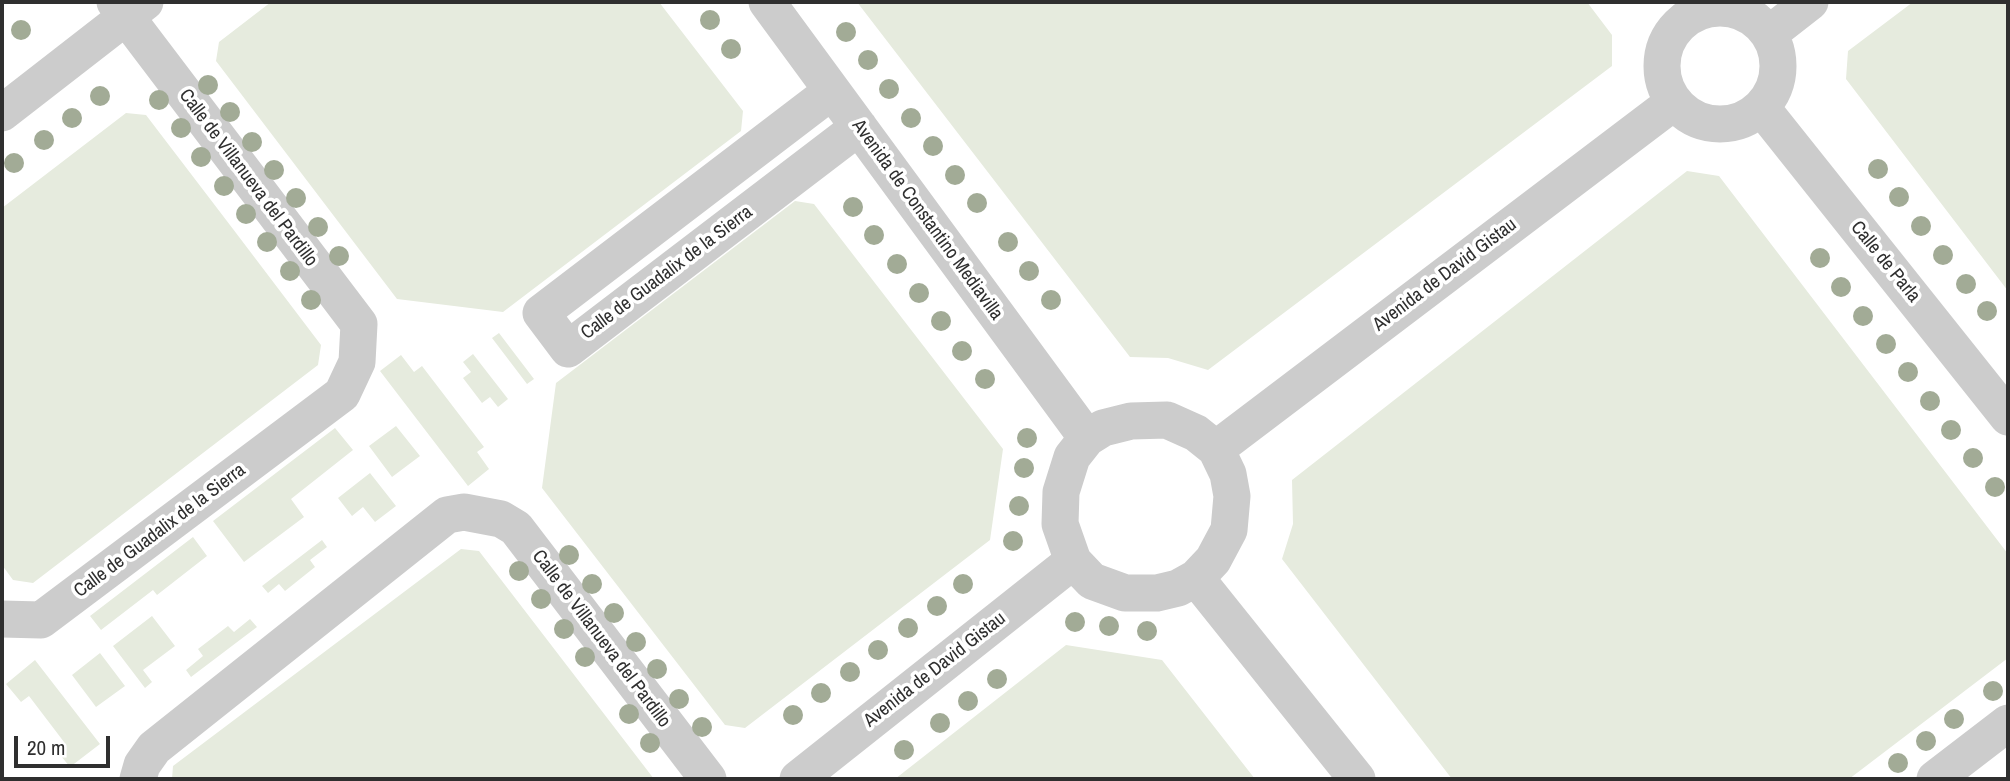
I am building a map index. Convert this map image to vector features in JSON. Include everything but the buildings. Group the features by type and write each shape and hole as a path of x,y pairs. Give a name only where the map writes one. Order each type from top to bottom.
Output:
{"street":[{"name":"Avenida de Constantino Mediavilla","path":"767,2 1087,438"},
{"path":"1769,34 1810,2"},
{"path":"2,113 129,7"},
{"name":"Calle de Villanueva del Pardillo","path":"129,7 359,324 357,362"},
{"path":"1729,9 1752,18 1769,34 1775,49 1777,72 1771,95 1745,119 1716,123 1688,115 1674,102 1666,88 1662,59 1678,11 1729,9"},
{"name":"Calle de Guadalix de la Sierra","path":"832,91 541,313 568,349 859,127"},
{"name":"Avenida de David Gistau","path":"1216,449 1674,102"},
{"name":"Calle de Parla","path":"1761,107 2008,417"},
{"name":"Calle de Guadalix de la Sierra","path":"6,620 41,620 342,394 357,362"},
{"path":"1167,420 1196,433 1216,449 1228,474 1232,496 1229,530 1213,560 1195,578 1178,588 1157,593 1125,593 1092,581 1073,561 1060,524 1061,492 1072,457 1087,438 1103,428 1131,421 1167,420"},
{"name":"Calle de Villanueva del Pardillo","path":"138,779 142,765 154,748 447,515 483,514 516,528 708,779"},
{"name":"Avenida de David Gistau","path":"798,779 1073,561"},
{"path":"1195,578 1357,779"},
{"path":"1936,779 2008,723"}],"shaded area":[{"path":"271,2 659,2 743,111 741,131 503,312 397,299 216,61 219,42"},
{"path":"857,2 1587,2 1612,35 1612,66 1208,370 1168,358 1130,357"},
{"path":"1913,2 2008,2 2008,291 1846,79 1848,51"},
{"path":"126,113 146,115 233,229 321,345 318,365 33,583 13,580 2,565 2,208"},
{"path":"1687,171 1719,176 2008,554 2008,658 1849,779 1452,779 1282,559 1293,524 1292,480"},
{"path":"795,201 814,204 1003,449 990,540 745,728 725,725 542,488 556,383"},
{"path":"499,333 534,379 527,384 492,338"},
{"path":"473,354 508,399 498,407 490,397 482,403 463,378 471,372 463,362"},
{"path":"401,355 414,372 422,366 484,447 477,452 489,469 468,486 380,371"},
{"path":"396,426 420,456 392,477 369,446"},
{"path":"335,428 353,450 291,499 304,517 244,562 213,521"},
{"path":"370,473 396,506 375,522 363,507 352,516 338,498"},
{"path":"193,537 207,556 157,595 153,590 101,630 90,616"},
{"path":"322,540 327,547 310,560 315,567 285,591 279,584 268,593 262,586"},
{"path":"461,549 479,551 654,779 172,779 173,766"},
{"path":"152,616 175,646 143,670 152,682 145,688 113,646"},
{"path":"250,619 257,627 191,677 186,670 203,656 198,649 228,626 234,632"},
{"path":"1066,645 1162,660 1255,779 895,779"},
{"path":"100,653 125,686 96,707 72,675"},
{"path":"35,660 100,744 70,767 56,750 64,742 29,696 21,702 6,684"}]}
